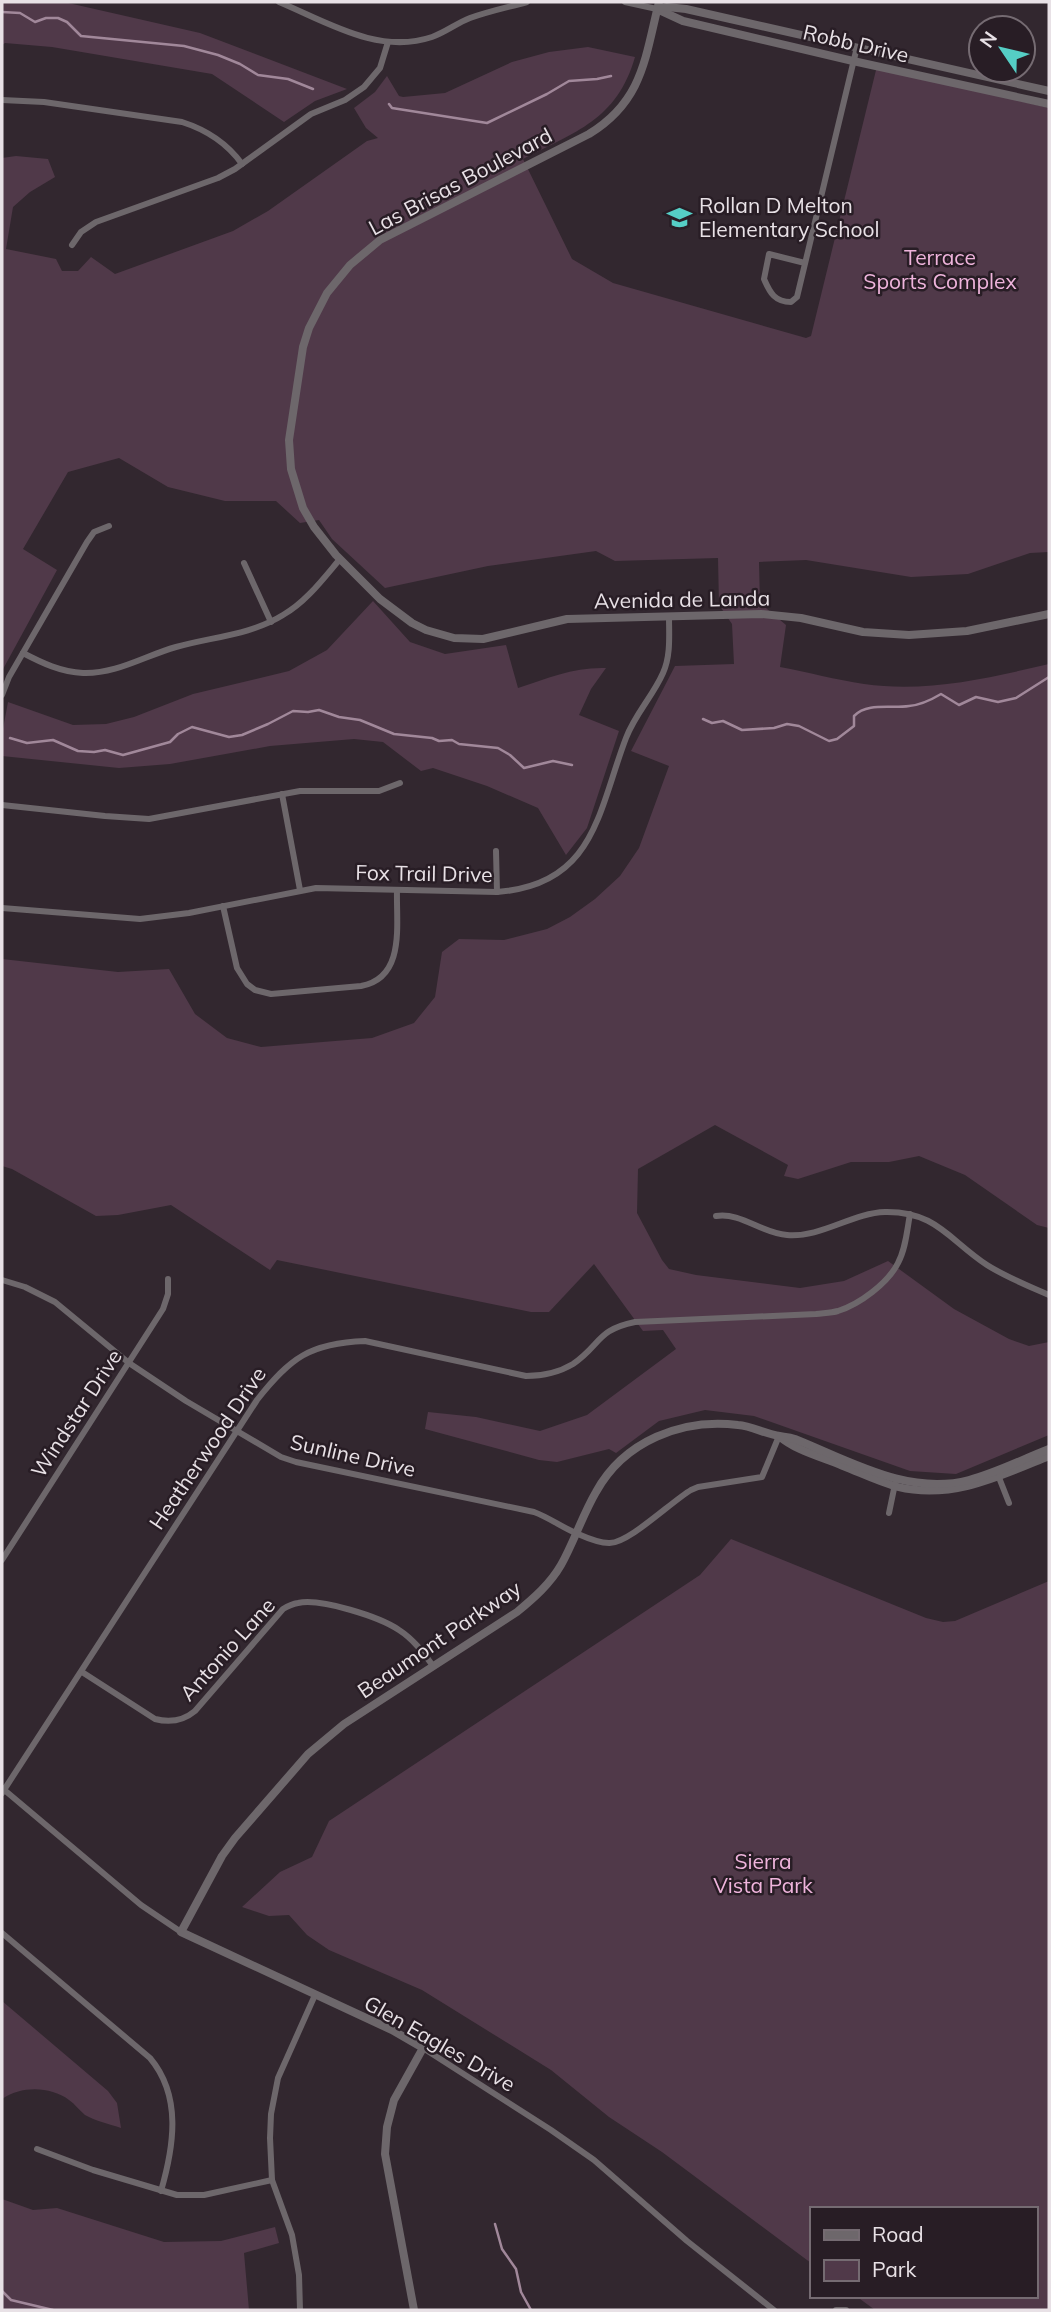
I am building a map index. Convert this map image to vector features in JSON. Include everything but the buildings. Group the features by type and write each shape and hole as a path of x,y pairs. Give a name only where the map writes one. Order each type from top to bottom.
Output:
{"street":[{"path":"279,2 352,33 388,42 431,37 468,19 527,2"},
{"name":"Robb Drive","path":"625,2 686,9 1049,91"},
{"name":"Robb Drive","path":"658,5 683,21 1049,104"},
{"name":"Las Brisas Boulevard","path":"340,559 324,542 306,513 290,469 291,420 300,363 309,328 317,310 350,265 380,240 589,134 611,118 625,104 640,79 658,5"},
{"path":"72,245 81,232 96,222 218,178 311,114 345,100 364,87 380,68 388,42"},
{"path":"805,263 769,254 764,279 776,299 791,302 797,297 857,47"},
{"path":"2,100 44,102 182,122 202,129 225,144 242,164"},
{"path":"2,695 87,542 94,532 109,526"},
{"path":"23,653 40,663 67,671 98,672 121,668 174,648 271,622 298,605 340,559"},
{"name":"Avenida de Landa","path":"340,559 380,599 412,623 454,638 483,639 567,619 761,614 785,615 863,632 909,635 967,631 1049,614"},
{"path":"244,563 271,622"},
{"name":"Fox Trail Drive","path":"2,908 139,919 164,917 316,888 497,892 522,889 551,877 576,857 593,834 633,721 663,675 670,649 669,616"},
{"path":"2,805 149,819 282,794 322,790 379,791 400,783"},
{"path":"282,794 300,890"},
{"path":"496,851 497,892"},
{"path":"223,906 237,968 241,977 255,990 271,994 361,986 376,982 393,961 397,890"},
{"path":"716,1216 726,1214 761,1229 789,1236 807,1234 882,1212 910,1214 936,1224 977,1258 1006,1276 1049,1295"},
{"name":"Heatherwood Drive","path":"2,1790 82,1672 257,1400 279,1372 300,1356 321,1346 365,1341 526,1376 542,1376 573,1364 600,1337 622,1324 839,1311 872,1291 898,1264 905,1246 910,1214"},
{"name":"Windstar Drive","path":"2,1560 163,1309 168,1294 167,1279"},
{"name":"Sunline Drive","path":"2,1280 25,1287 55,1302 129,1363 266,1450 296,1462 534,1512 551,1518 575,1533 601,1542 624,1539 698,1487 762,1477 779,1436"},
{"name":"Beaumont Parkway","path":"181,1932 234,1838 302,1760 344,1724 517,1612 540,1592 560,1567 597,1490 608,1474 631,1452 659,1435 692,1424 742,1425 795,1438 896,1482 914,1483 938,1484 969,1480 1049,1456"},
{"name":"Beaumont Parkway","path":"997,1473 1049,1449"},
{"path":"997,1473 1009,1503"},
{"path":"889,1513 896,1482"},
{"name":"Antonio Lane","path":"82,1672 155,1719 172,1722 181,1720 195,1712 283,1609 299,1602 359,1612 386,1622 412,1640 433,1666"},
{"name":"Glen Eagles Drive","path":"2,1790 141,1905 181,1932 392,2030 551,2130 594,2160 687,2241 774,2310"},
{"path":"2,1933 150,2058 158,2068 170,2092 172,2107 172,2150 161,2191"},
{"path":"300,2310 299,2275 292,2235 272,2180 271,2126 278,2078 315,1994"},
{"path":"414,2310 385,2154 387,2127 394,2100 423,2048"},
{"path":"37,2149 93,2170 177,2195 204,2195 272,2180"},
{"path":"836,2310 846,2310"}],"green space":[{"path":"2,2 64,2 200,33 347,89 315,101 284,122 212,74 52,47 5,43 2,45"},
{"name":"Terrace Sports Complex","path":"588,47 635,57 617,96 592,122 523,159 572,259 613,283 806,338 811,336 877,66 1049,108 1049,552 1030,553 968,574 911,577 806,560 759,562 760,603 786,625 780,667 864,684 911,687 958,683 1049,664 1049,1228 1037,1225 965,1175 919,1156 889,1162 851,1162 798,1179 784,1176 788,1165 715,1125 638,1169 637,1213 669,1269 800,1288 844,1281 888,1261 954,1309 1009,1339 1029,1346 1049,1342 1049,1435 956,1474 910,1471 754,1416 705,1410 659,1421 616,1453 609,1449 557,1462 539,1460 425,1429 428,1412 476,1417 540,1431 587,1415 676,1349 663,1330 643,1331 594,1264 549,1312 531,1312 277,1260 270,1270 171,1205 118,1215 96,1216 2,1166 2,959 118,972 169,969 195,1014 227,1038 261,1047 372,1038 414,1023 435,997 442,952 459,939 504,940 547,929 595,899 620,876 639,848 669,766 631,751 675,666 734,664 732,624 719,605 718,558 615,561 596,551 488,566 385,588 332,539 319,520 300,523 276,501 225,501 168,487 119,458 68,472 23,549 57,570 2,671 2,158 16,156 48,159 55,177 30,192 13,207 6,249 56,259 62,271 78,271 91,257 115,274 233,231 268,211 367,141 378,138 366,128 354,108 375,92 387,76 399,96 445,93 512,62 549,52"},
{"path":"373,601 410,642 445,654 506,645 518,688 572,671 606,668 591,689 579,715 619,731 587,828 566,855 538,808 487,786 433,768 421,771 383,742 354,739 270,746 170,764 119,768 2,756 2,734 8,702 73,725 106,724 134,717 193,694 289,671 327,650"},
{"name":"Sierra Vista Park","path":"731,1539 926,1618 943,1622 955,1621 1049,1581 1049,2310 875,2310 859,2298 1037,2298 1037,2207 810,2207 810,2262 662,2152 609,2117 551,2070 422,1990 329,1950 307,1935 289,1915 269,1916 242,1907 280,1872 312,1857 329,1821 700,1575"},
{"path":"2,2001 108,2091 117,2103 121,2128 85,2115 69,2100 53,2092 27,2090 2,2099"},
{"path":"2,2199 33,2210 57,2208 164,2242 221,2241 275,2227 279,2243 244,2253 249,2310 2,2310"}],"waterway":[{"path":"2,12 20,13 35,22 58,18 67,22 81,36 184,46 218,55 258,75 288,79 313,89"},
{"path":"389,104 392,108 487,123 569,81 611,76"},
{"path":"703,719 712,723 723,721 742,730 774,728 787,724 799,726 829,741 837,739 854,726 854,716 866,709 913,705 941,694 959,705 976,697 998,702 1016,698 1049,677"},
{"path":"10,738 27,743 53,740 78,751 105,750 123,755 170,742 178,734 192,727 229,737 242,735 293,711 319,710 360,720 394,734 498,748 524,768 553,761 572,765"},
{"path":"495,2224 502,2249 516,2269 521,2292 531,2310"},
{"path":"2,2291 11,2300 53,2310"}],"place":[{"name":"Rollan D Melton Elementary School","path":"679,217"}]}
